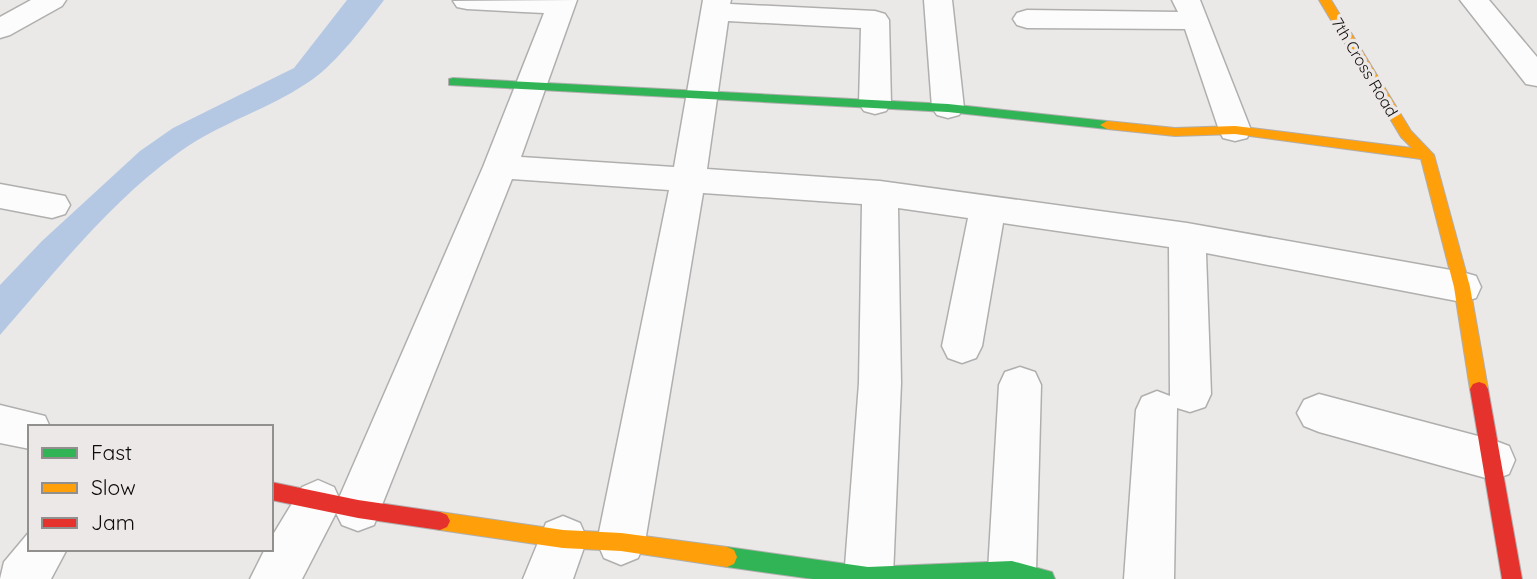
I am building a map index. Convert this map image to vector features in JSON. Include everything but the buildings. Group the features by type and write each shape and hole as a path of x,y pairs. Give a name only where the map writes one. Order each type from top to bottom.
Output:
{"street":[{"path":"0,29 52,0"},
{"path":"938,0 948,108"},
{"name":"7th Cross Road","path":"1325,0 1406,134 1427,155"},
{"path":"1474,0 1537,77"},
{"path":"275,579 338,505 500,167 562,3 467,1"},
{"path":"621,542 705,95 715,6 875,20 875,104"},
{"path":"1027,19 1191,11 1235,130"},
{"path":"453,82 948,108 1175,132 1235,130 1427,155 1462,287 1512,579"},
{"path":"500,167 880,193 1187,236 1462,287"},
{"path":"841,576 880,383 880,193"},
{"path":"0,196 52,205"},
{"path":"962,346 988,209"},
{"path":"1149,579 1173,402 1187,236"},
{"path":"273,491 555,559 621,542 841,576 1028,575 1020,385"},
{"path":"1319,413 1493,460"},
{"path":"0,424 28,430"},
{"path":"21,579 42,551"}],"water":[{"path":"347,0 384,0 341,53 313,79 280,99 194,142 153,172 84,239 0,335 0,285 42,241 140,151 173,128 294,68"}],"traffic: fast":[{"path":"453,82 948,108 1107,125"},
{"path":"727,557 868,577 1012,571 1045,579"}],"traffic: slow":[{"path":"1325,0 1406,134 1427,155 1462,287 1479,389"},
{"path":"1107,125 1175,132 1235,130 1427,155"},
{"path":"440,521 563,539 621,542 727,557"}],"traffic: jam":[{"path":"1479,389 1512,579"},
{"path":"273,491 358,509 440,521"}]}
